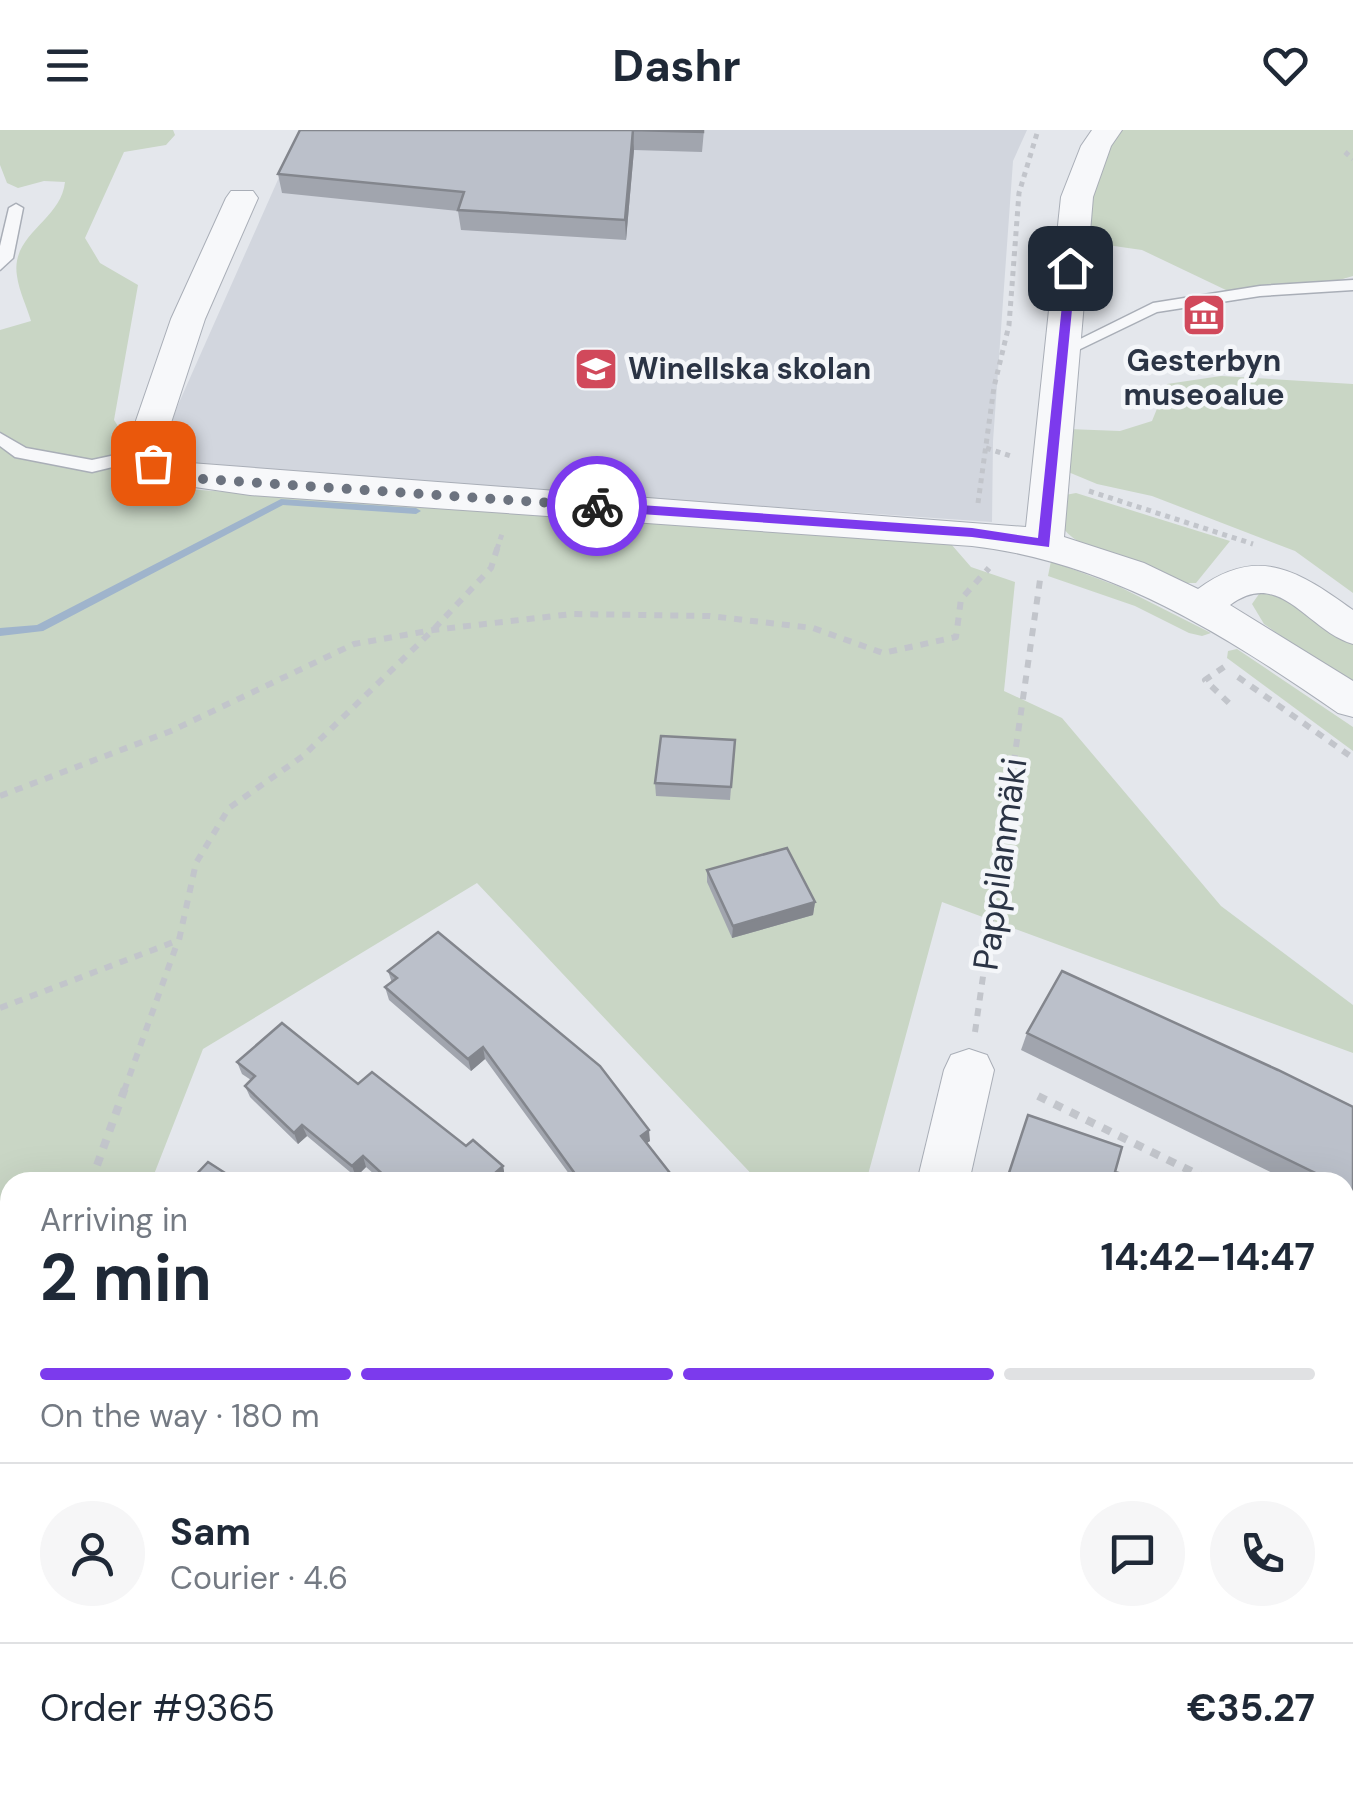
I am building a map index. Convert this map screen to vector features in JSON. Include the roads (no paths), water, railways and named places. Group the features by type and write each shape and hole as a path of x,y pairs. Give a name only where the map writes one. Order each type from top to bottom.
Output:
{"street":[{"path":"1044,544 1077,197 1106,130"},
{"path":"242,198 188,319 148,438 148,452 166,473 188,478 972,532 1044,544 1088,556 1244,628 1353,702"},
{"path":"1201,607 1229,582 1254,576 1282,580 1353,630"},
{"path":"944,1172 969,1070"}],"lane":[{"path":"0,265 16,208"},
{"path":"1064,351 1153,308 1260,291 1353,285"},
{"path":"0,438 21,453 92,466 148,452"}],"waterway":[{"path":"0,632 39,628 281,502 416,511"}],"place":[{"name":"Gesterbyn museoalue","path":"1204,315"},
{"name":"Winellska skolan","path":"596,369"}]}
